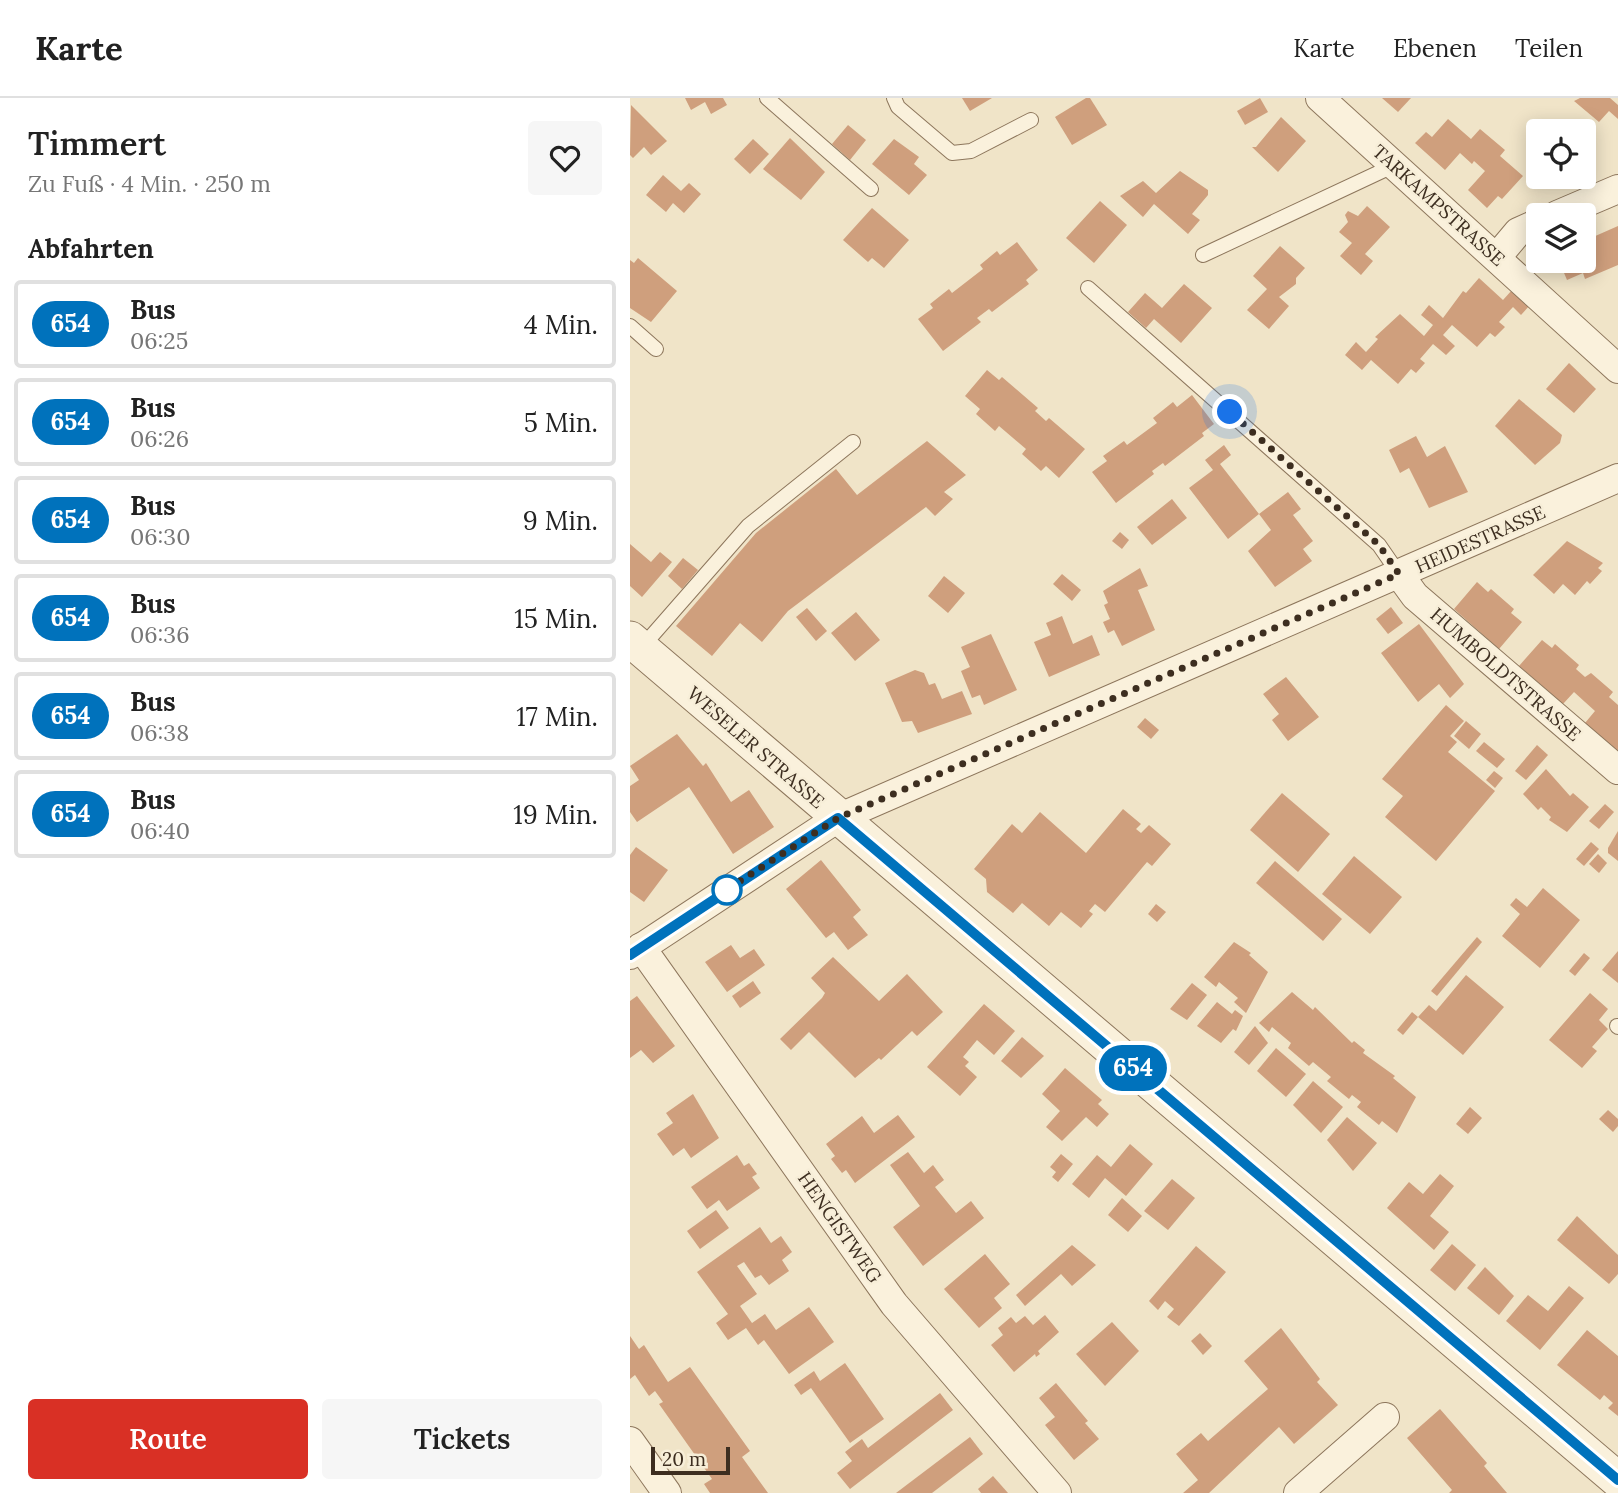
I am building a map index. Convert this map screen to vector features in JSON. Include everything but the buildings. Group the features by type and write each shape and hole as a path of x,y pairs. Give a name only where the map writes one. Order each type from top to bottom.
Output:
{"street":[{"name":"TARKAMPSTRASSE","path":"1320,98 1618,369"},
{"path":"1585,203 1618,189"},
{"path":"1497,257 1518,232 1526,228"},
{"name":"HEIDESTRASSE","path":"636,951 838,818 1618,478"},
{"name":"HUMBOLDTSTRASSE","path":"1399,574 1415,596 1618,770"},
{"name":"WESELER STRASSE","path":"635,644 1618,1480"},
{"name":"HENGISTWEG","path":"636,951 894,1304 1057,1493"},
{"path":"1298,1493 1385,1417"},
{"path":"630,1441 667,1493"}],"lane":[{"path":"767,98 872,189"},
{"path":"894,98 898,107 952,153 971,151 1031,120"},
{"path":"1203,255 1395,165"},
{"path":"1088,288 1379,545 1399,574"},
{"path":"630,326 656,349"},
{"path":"635,644 748,526 853,442"}],"bus line":[{"name":"654","path":"630,955 838,818 1618,1480"}],"route":[{"path":"727,890 723,892 838,818 1399,574 1379,545 1230,412"}]}
